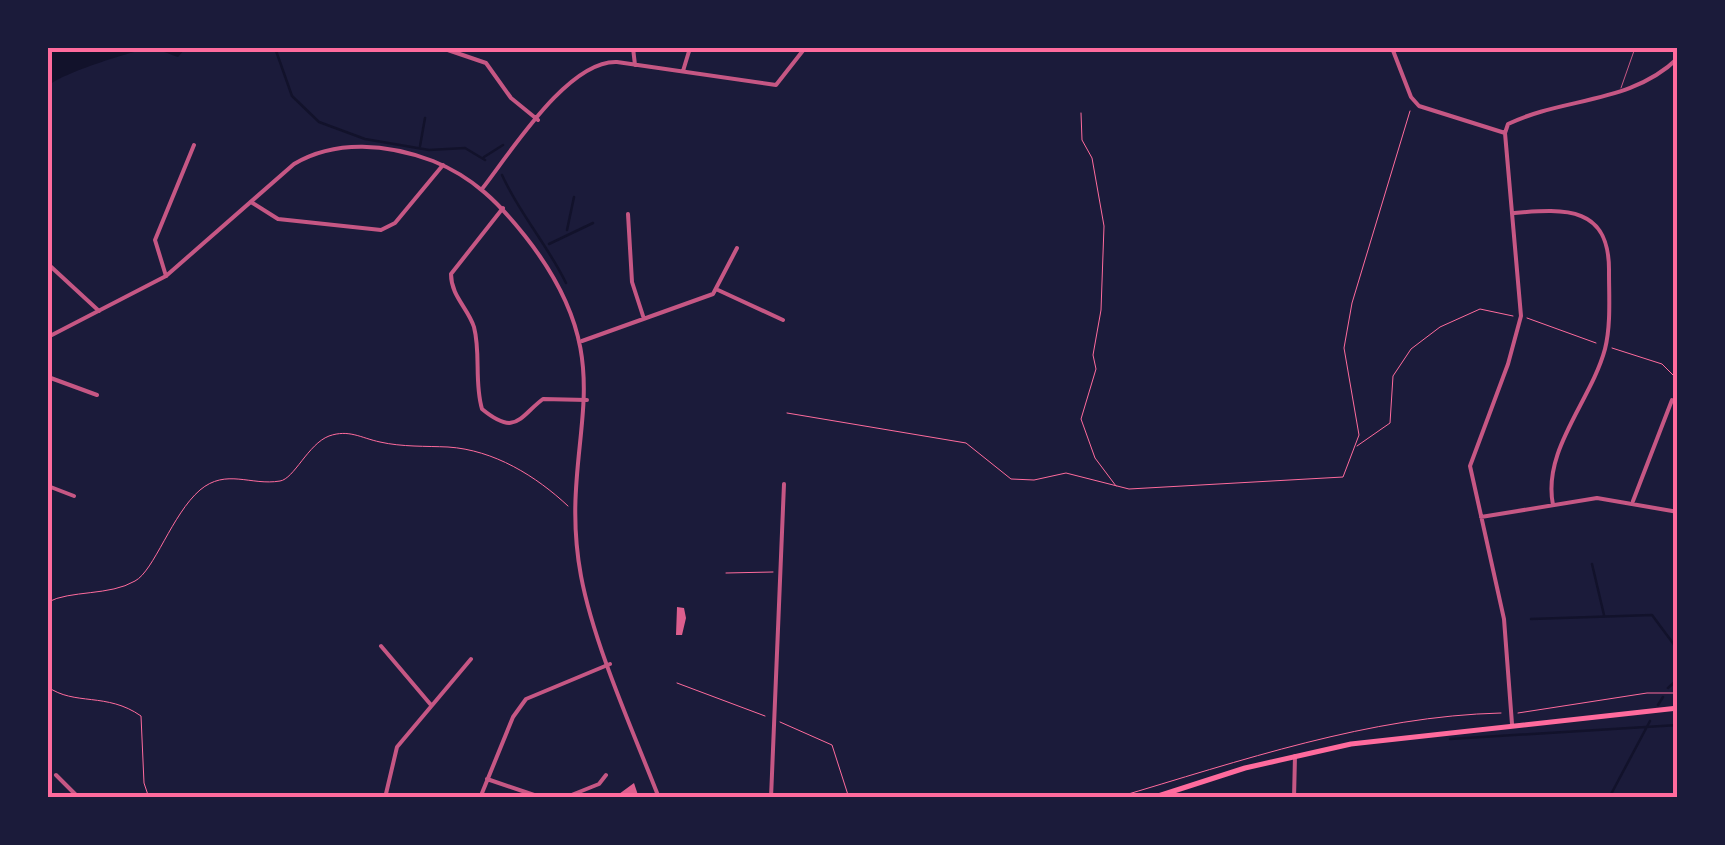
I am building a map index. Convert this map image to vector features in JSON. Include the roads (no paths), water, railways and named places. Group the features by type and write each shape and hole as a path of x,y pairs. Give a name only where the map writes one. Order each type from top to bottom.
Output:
{"main road":[{"path":"1152,798 1295,756 1389,738 1678,708"}],"street":[{"path":"442,48 486,63 511,98 538,120"},
{"path":"633,48 635,65"},
{"path":"683,71 690,48"},
{"path":"482,188 575,76 591,66 635,65 776,85 805,48"},
{"path":"1392,48 1411,97 1419,106 1505,133"},
{"path":"1512,724 1504,619 1470,460 1508,364 1520,316 1505,133 1508,124 1542,110 1583,105 1660,74 1678,58"},
{"path":"166,276 155,240 194,145"},
{"path":"48,337 166,276 294,164 333,147 394,151 444,166 482,188 503,208 562,292 582,341 586,400 576,512 577,548 586,595 659,798"},
{"path":"250,202 278,219 381,230 394,223 444,166"},
{"path":"503,208 451,274 453,290 474,327 475,385 482,409 515,423 524,421 543,399 586,400"},
{"path":"1514,213 1568,209 1604,236 1610,248 1606,346 1549,477 1552,505"},
{"path":"628,214 632,282 644,319"},
{"path":"582,341 718,290 737,248"},
{"path":"48,264 99,311"},
{"path":"718,290 783,320"},
{"path":"48,377 98,396"},
{"path":"1633,501 1672,400"},
{"path":"771,798 784,484"},
{"path":"48,486 74,496"},
{"path":"1481,518 1597,498 1633,501 1678,512"},
{"path":"381,646 431,706"},
{"path":"385,798 396,747 471,660"},
{"path":"480,798 513,717 526,699 610,664"},
{"path":"1294,798 1295,756"},
{"path":"56,775 79,798"},
{"path":"564,798 599,784 606,775"},
{"path":"488,780 543,798"}],"lane":[{"path":"1620,91 1635,48"}],"waterway":[{"path":"275,48 292,96 319,122 365,139 429,150 465,148 485,160"},
{"path":"420,146 425,118"},
{"path":"484,157 503,145"},
{"path":"502,175 566,283"},
{"path":"567,230 574,197"},
{"path":"549,244 593,223"},
{"path":"1592,564 1604,615"},
{"path":"1531,619 1652,615 1678,650"},
{"path":"1668,688 1678,679"},
{"path":"1658,705 1663,697"},
{"path":"1609,798 1650,721"},
{"path":"1450,739 1678,725"}]}
